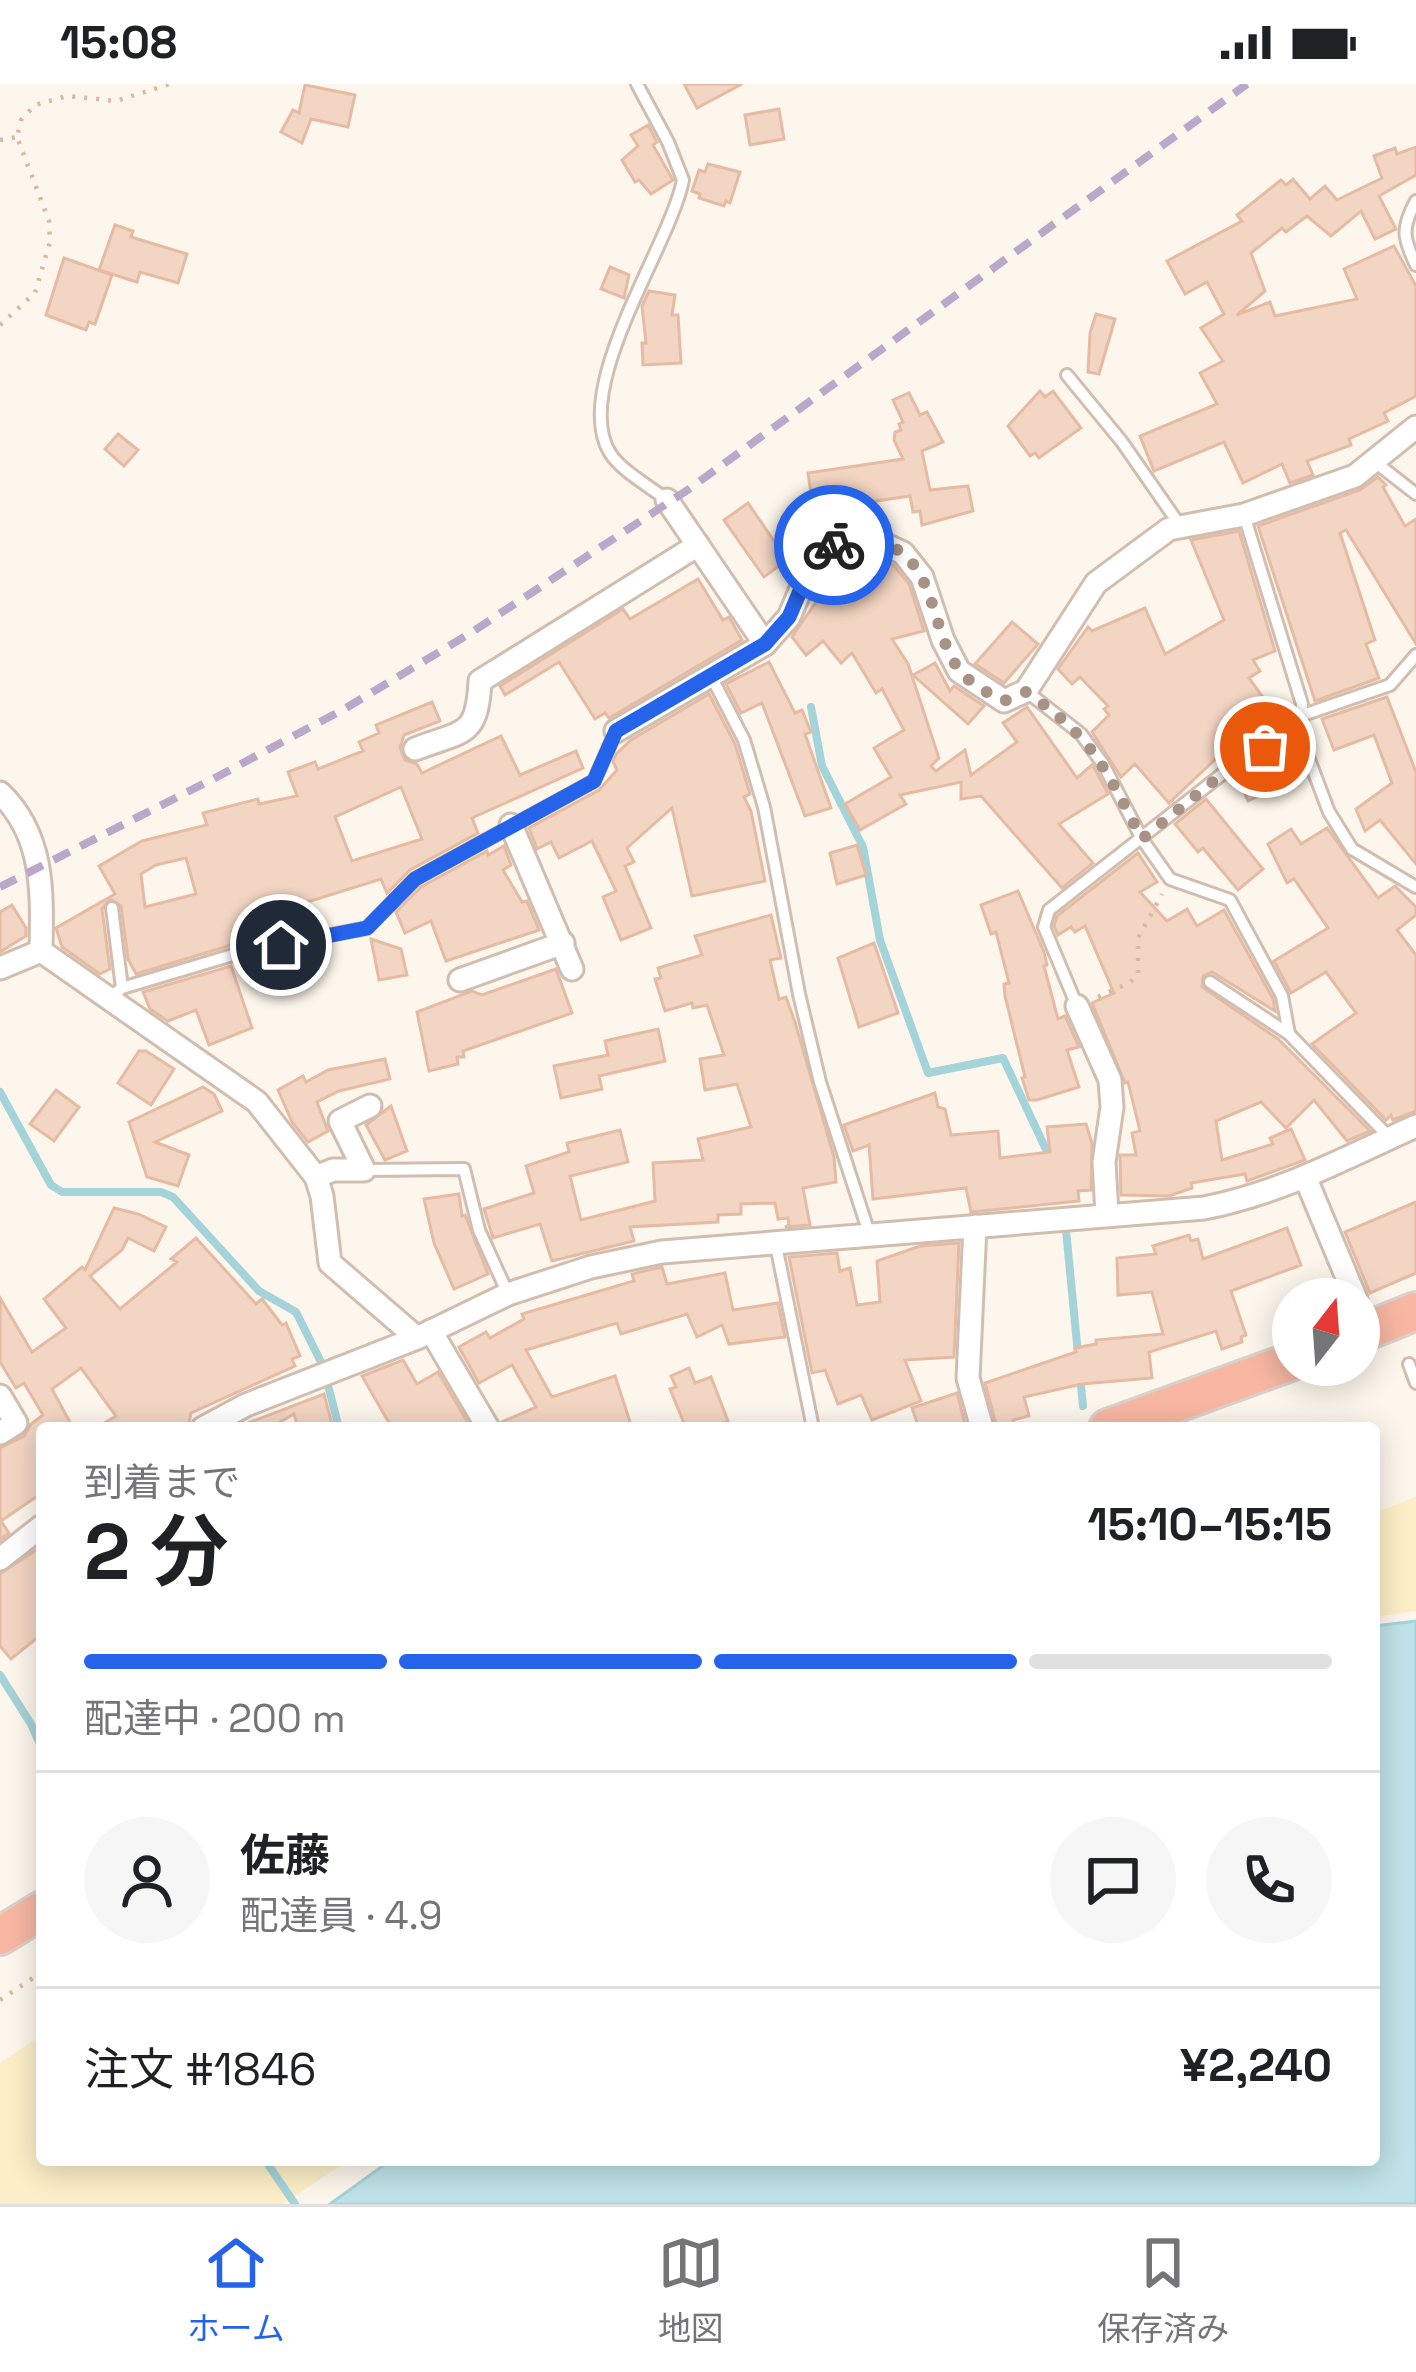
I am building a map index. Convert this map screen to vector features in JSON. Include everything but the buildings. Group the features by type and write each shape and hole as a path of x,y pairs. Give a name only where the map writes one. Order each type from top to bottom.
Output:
{"highway":[{"path":"1380,1315 1416,1311"},
{"path":"1125,1422 1272,1369"},
{"path":"0,1936 36,1914"}],"street":[{"path":"616,731 765,644 789,617 814,558 831,545 879,542 903,553 922,577 959,671 1004,701 1026,692 1096,583 1179,524 1244,515 1354,476 1416,427"},
{"path":"667,500 765,644"},
{"path":"415,749 471,727 478,717 480,681 698,545"},
{"path":"0,793 18,810 43,880 41,951"},
{"path":"512,825 572,969"},
{"path":"460,980 562,943"},
{"path":"0,968 41,951"},
{"path":"41,951 114,994 257,1102 316,1177 330,1263 424,1334 484,1422"},
{"path":"1077,1006 1110,1080 1112,1107 1104,1162 1107,1214"},
{"path":"316,1177 333,1170 364,1169 340,1121 370,1106"},
{"path":"214,1422 508,1294 591,1267 662,1252 776,1245 869,1232 1204,1208 1244,1201 1306,1180 1416,1126"},
{"path":"1306,1180 1345,1278"},
{"path":"975,1226 968,1378 980,1422"},
{"path":"0,1396 16,1423 0,1432"},
{"path":"0,1559 36,1531"}],"lane":[{"path":"637,84 683,180 608,368 602,427 610,454 667,500"},
{"path":"1416,201 1403,225 1403,238 1416,266"},
{"path":"1066,375 1122,442 1179,524"},
{"path":"1373,460 1416,494"},
{"path":"1244,515 1329,812 1352,849 1416,887"},
{"path":"1077,1006 1044,927 1049,910 1230,768 1302,721 1390,685 1416,656"},
{"path":"711,676 744,740 764,807 820,1082 869,1232"},
{"path":"1026,692 1081,734 1171,879 1229,900 1282,996 1289,1034"},
{"path":"112,908 114,994 246,951 367,928 415,879 594,781 616,731"},
{"path":"1210,982 1289,1034 1390,1138"},
{"path":"364,1169 464,1169 479,1230 508,1294"},
{"path":"776,1245 812,1422"},
{"path":"1409,1364 1416,1383"}],"path":[{"path":"0,325 35,292 50,242 49,221 17,137 21,120 35,105 67,96 116,101 170,84"},
{"path":"0,140 17,137"},
{"path":"1077,1006 1138,975 1138,938 1171,879"},
{"path":"0,2000 36,1976"}],"sand":[{"path":"1416,1497 1416,1611 1380,1616 1380,1511"},
{"path":"36,2039 36,2166 340,2166 283,2204 0,2204 0,2063"}],"water":[{"path":"1416,1621 1416,2204 330,2204 383,2166 1380,2166 1380,1625"}],"waterway":[{"path":"811,707 822,766 863,847 880,940 928,1073 1003,1058 1050,1158"},
{"path":"0,1092 51,1185 62,1192 161,1192 173,1197 259,1291 296,1312 323,1366 337,1422"},
{"path":"1066,1230 1078,1354"},
{"path":"1080,1375 1083,1406"},
{"path":"0,1675 36,1735"},
{"path":"269,2166 295,2204"}],"railway":[{"path":"0,887 346,708 469,634 689,489 1247,84"}],"way so far":[{"path":"834,545 879,542 903,553 922,577 959,671 1004,701 1026,692 1066,719 1103,764 1142,839 1230,768 1265,747"}],"route":[{"path":"281,945 367,928 415,879 594,781 616,731 765,644 789,617 814,558 834,545"}]}
